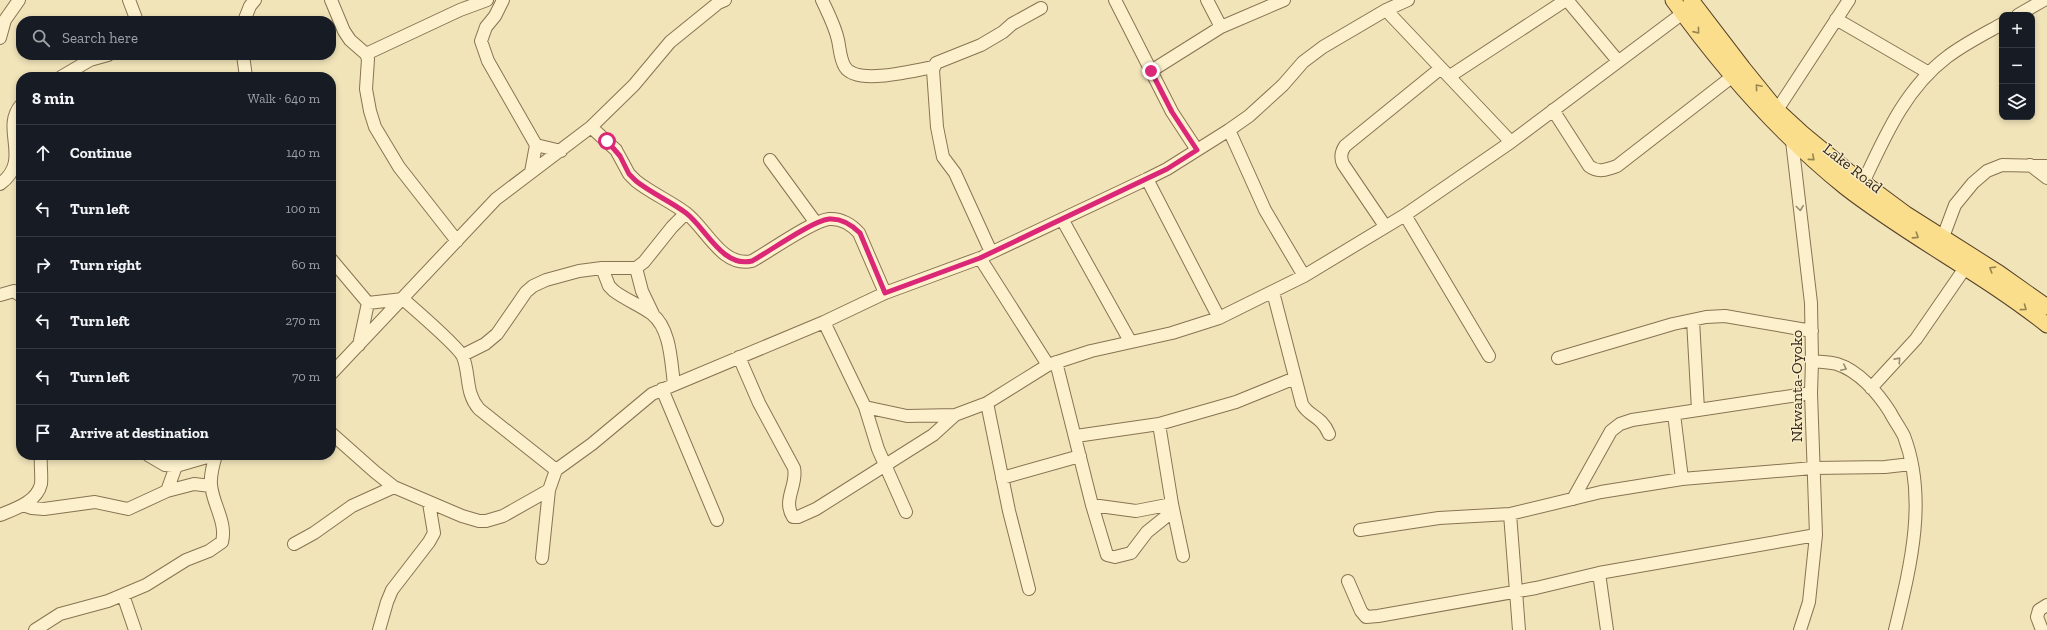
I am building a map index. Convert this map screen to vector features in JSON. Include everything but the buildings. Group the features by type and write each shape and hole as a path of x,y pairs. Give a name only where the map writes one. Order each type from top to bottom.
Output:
{"main road":[{"name":"Lake Road","path":"1673,0 1733,76 1792,141 1845,187 2025,308 2047,325"},
{"name":"Lake Road","path":"1691,0 1742,68 1777,110 1813,143 1906,214 2045,303"}],"street":[{"path":"0,38 5,20 19,0"},
{"path":"129,0 135,16"},
{"path":"246,16 250,6 255,0"},
{"path":"331,0 344,31 350,40 366,54 368,59 366,90 375,127 399,167 457,241"},
{"path":"366,54 455,12 487,0"},
{"path":"503,0 495,16 486,27 481,41 488,61 536,145 531,172"},
{"path":"822,0 833,24 844,66 850,73 870,77 934,67"},
{"path":"1115,0 1172,112 1197,150"},
{"path":"1207,0 1221,27"},
{"path":"1151,71 1221,27 1284,0"},
{"path":"542,558 549,490 556,470 592,444 639,403 662,389 824,322 885,293 980,258 1167,169 1249,116 1283,85 1303,62 1322,47 1386,10 1408,0"},
{"path":"1450,76 1567,0 1618,62"},
{"path":"1777,110 1849,0"},
{"path":"2023,12 2044,0"},
{"path":"336,369 496,199 591,127 634,85 670,42 721,1"},
{"path":"991,252 957,177 943,157 937,127 937,112 933,82 934,67 936,63 944,59 981,45 1004,32 1012,24 1041,8"},
{"path":"1386,10 1450,76 1510,142"},
{"path":"739,357 759,403 794,468 795,476 788,504 793,517 798,517 816,509 933,435 955,415 987,402 1052,364 1130,341 1172,333 1219,318 1304,276 1405,215 1510,142 1683,13"},
{"path":"1836,19 1929,73"},
{"path":"1863,182 1899,110 1917,84 1947,57 1999,26"},
{"path":"77,72 90,60"},
{"path":"244,60 245,72"},
{"path":"1386,226 1343,164 1340,158 1341,152 1345,146 1441,68"},
{"path":"1553,110 1589,166 1594,170 1603,171 1617,166 1733,76"},
{"path":"0,184 9,177 14,168 12,123 13,115 16,111"},
{"path":"591,127 616,150 629,174 636,181 686,213 711,241 737,262 743,263 752,261 816,223 830,219 844,222 852,226 860,233 885,293"},
{"path":"1229,130 1265,210 1304,276"},
{"name":"Nkwanta-Oyoko","path":"1792,141 1811,303 1811,393 1816,535 1809,602 1800,630"},
{"path":"536,145 561,151"},
{"path":"770,160 816,223"},
{"path":"1943,237 1955,205 1973,183 1982,175 2002,165 2047,166"},
{"path":"2030,165 2047,178"},
{"path":"1147,179 1219,318"},
{"path":"462,355 486,344 497,334 526,292 533,286 546,280 579,270 636,268 644,262 672,227 686,213"},
{"path":"1405,215 1489,356"},
{"path":"1062,219 1130,341"},
{"path":"980,258 1052,364 1076,436 1092,505 1109,556 1131,553 1147,532 1172,508"},
{"path":"602,268 609,286 614,291 653,314"},
{"path":"636,268 642,291 668,341 674,384"},
{"path":"1871,388 1916,339 1965,268"},
{"path":"336,273 368,303 402,299 462,355 472,402 556,470"},
{"path":"0,295 14,291 16,292"},
{"path":"1273,292 1295,378 1305,409 1321,420 1329,434"},
{"path":"359,345 368,303"},
{"path":"1558,358 1693,320 1725,316 1812,331"},
{"path":"1693,320 1698,410"},
{"path":"824,322 865,407 870,428 906,512"},
{"path":"1812,361 1836,364 1848,369 1871,388 1885,404 1903,435 1911,464 1916,512 1909,572 1895,630"},
{"path":"1076,436 1158,424 1236,402 1295,378"},
{"path":"662,389 717,520"},
{"path":"1573,498 1611,431 1620,424 1632,420 1811,393"},
{"path":"987,402 1002,478 1029,589"},
{"path":"865,407 907,416 955,415"},
{"path":"1674,414 1682,479"},
{"path":"1158,424 1172,508 1183,556"},
{"path":"336,437 394,487 462,516 486,521 513,512 549,490"},
{"path":"1002,478 1080,456"},
{"path":"0,515 23,505 34,496 41,484 41,460"},
{"path":"156,460 165,465 176,466 197,460"},
{"path":"34,630 60,614 123,595 146,585 186,560 209,551 222,542 223,527 211,486 214,460"},
{"path":"1360,530 1439,518 1510,514 1601,492 1682,479 1813,468 1885,467 1911,464"},
{"path":"167,491 176,466"},
{"path":"23,505 32,508 44,509 95,502 128,509 167,491 194,484 211,486"},
{"path":"294,544 314,533 352,506 394,487"},
{"path":"378,630 392,590 429,542 434,533 429,503"},
{"path":"1092,505 1136,511 1172,508"},
{"path":"1510,514 1519,630"},
{"path":"1348,581 1366,617 1378,616 1516,591 1599,573 1816,535"},
{"path":"1599,573 1607,630"},
{"path":"123,595 135,630"},
{"path":"2042,630 2037,617 2039,610 2047,605"}],"route":[{"path":"607,141 616,150 629,174 636,181 650,192 686,213 711,241 737,262 743,263 752,261 816,223 830,219 844,222 852,226 860,233 885,293 980,258 1147,179 1167,169 1197,150 1172,112 1151,71"}]}
